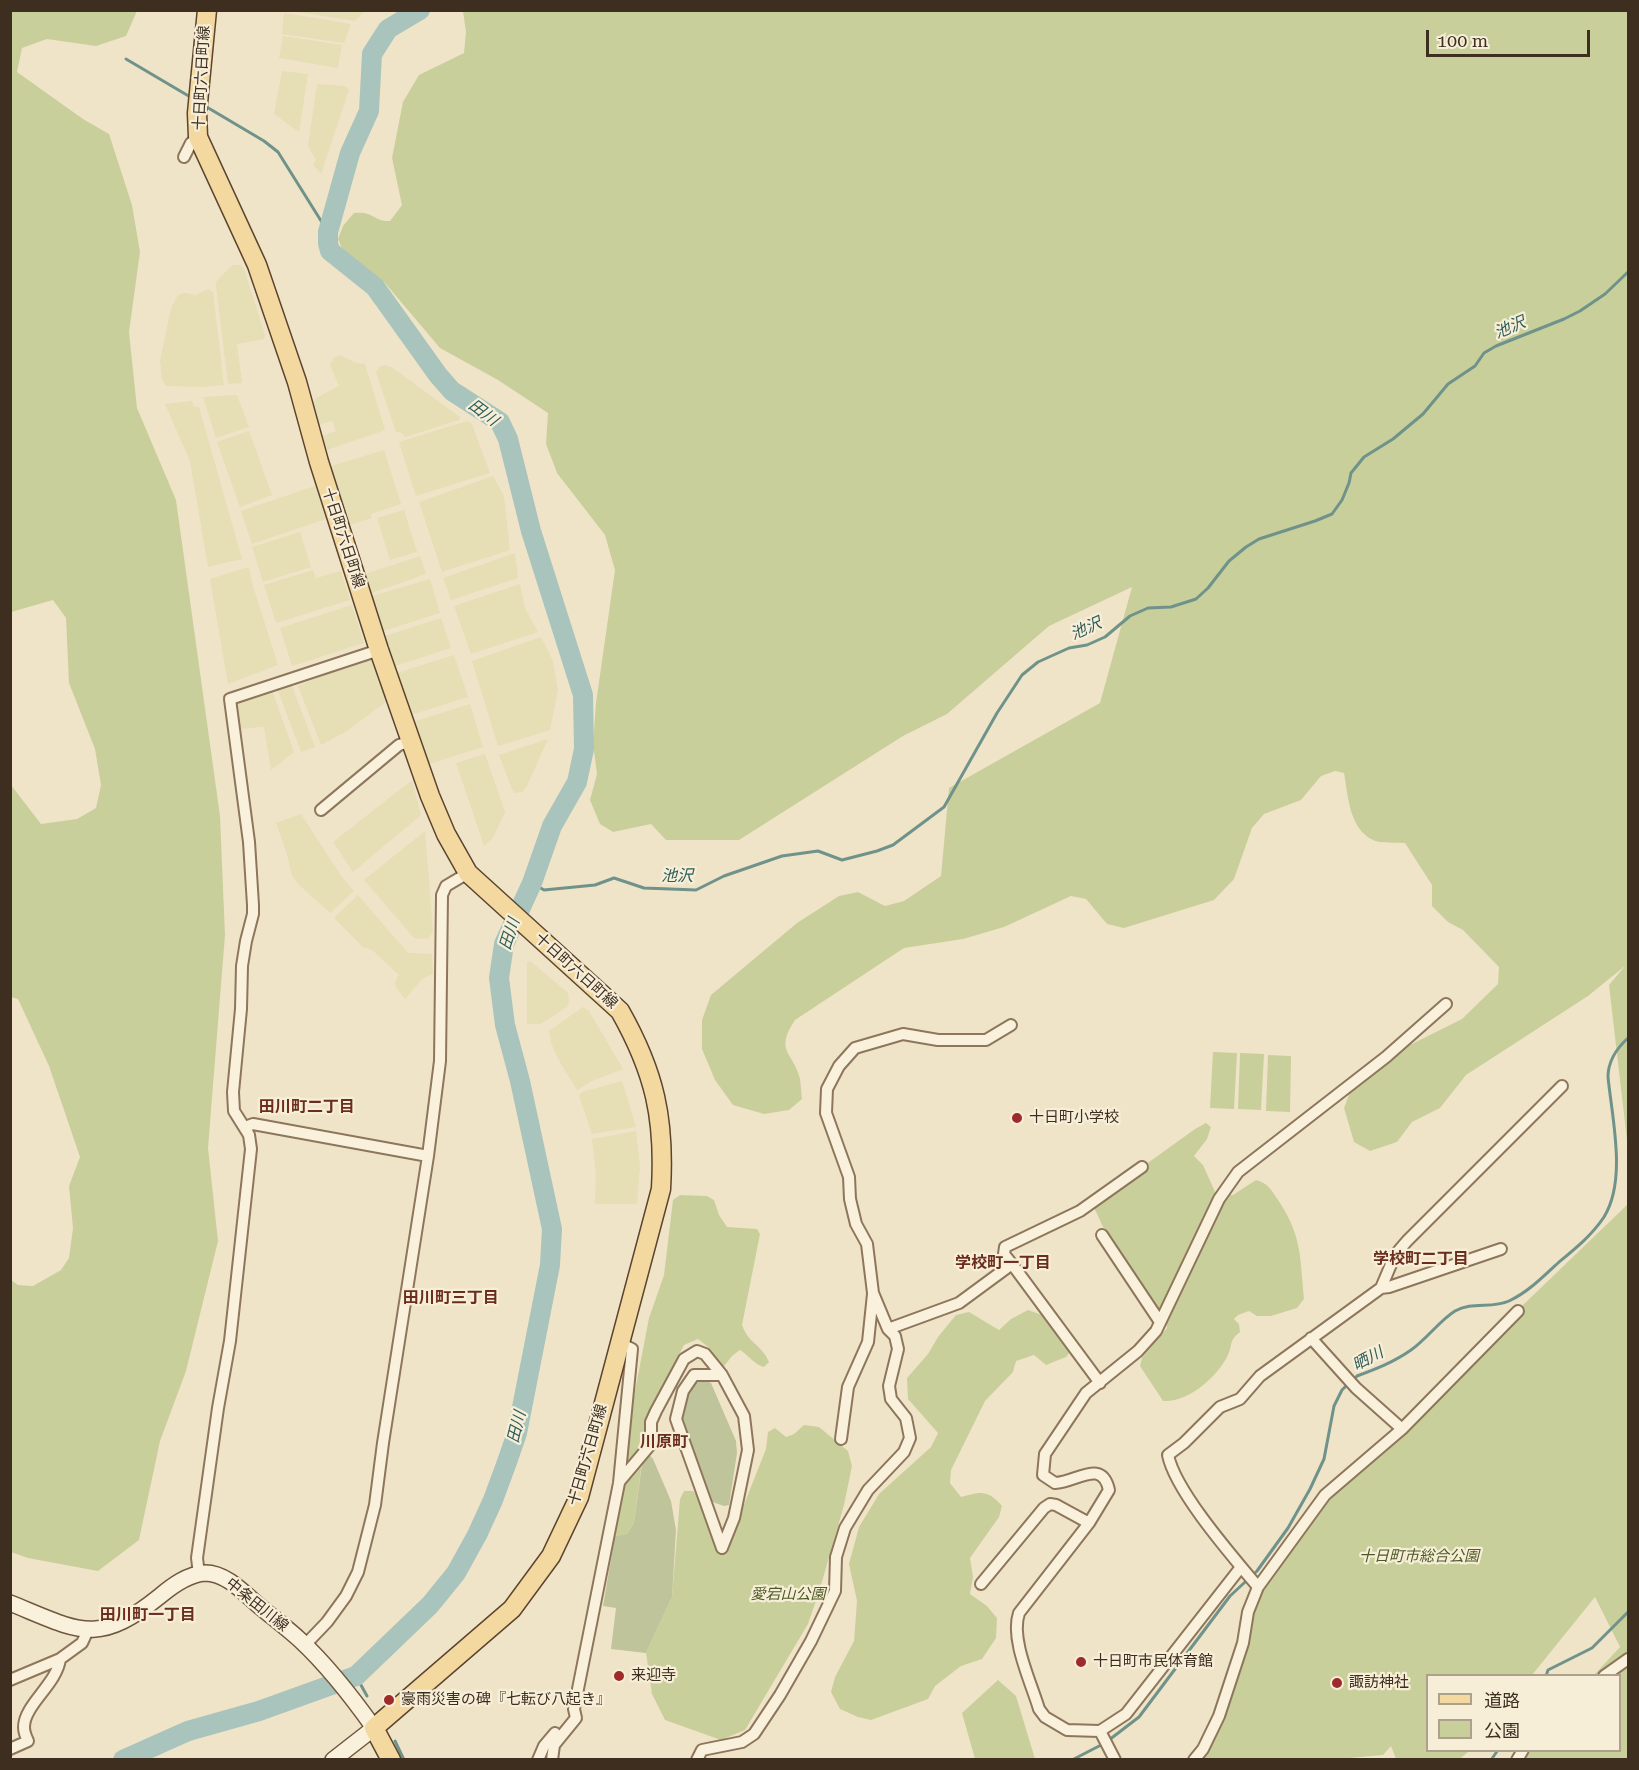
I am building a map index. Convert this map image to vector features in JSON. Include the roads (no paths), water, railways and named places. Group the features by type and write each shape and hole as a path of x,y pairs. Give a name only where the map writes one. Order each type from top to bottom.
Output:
{"main road":[{"name":"十日町六日町線","path":"207,10 198,137 257,265 297,382 319,462 378,650 430,796 446,834 468,873 620,1011 632,1033 651,1082 658,1104 661,1125 663,1154 661,1189 579,1497 550,1556 512,1609 374,1728"},
{"path":"10,1603 58,1623 88,1630 104,1629 125,1621 180,1581 199,1574"},
{"name":"中条田川線","path":"199,1574 219,1575 234,1584 305,1645 353,1699 374,1728"},
{"path":"333,1760 374,1728 391,1760"}],"street":[{"path":"184,157 198,137"},
{"path":"199,1574 197,1558 230,1341 251,1149 245,1127 234,1111 233,1092 241,1009 242,966 253,905 249,842 230,699 378,650"},
{"path":"321,810 399,745 412,741"},
{"path":"305,1645 327,1622 346,1596 358,1572 375,1505 384,1432 428,1156 440,1061 441,895 446,886 468,873"},
{"path":"1241,1567 1126,1714 1101,1734 1067,1730 1045,1717 1039,1709 1017,1638 1015,1622 1019,1613 1089,1523 1109,1490 1106,1479 1100,1474 1093,1473 1085,1474 1067,1483 1055,1484 1043,1475 1045,1454 1082,1399 1138,1351 1156,1330 1219,1199 1238,1172 1386,1057 1446,1004"},
{"path":"841,1439 848,1387 868,1342 873,1293 867,1244 856,1224 850,1199 849,1177 826,1113 827,1089 840,1066 855,1048 903,1034 938,1040 986,1040 1011,1025"},
{"path":"1381,1288 1395,1255 1407,1241 1562,1086"},
{"path":"245,1127 253,1124 428,1156"},
{"path":"1100,1383 1004,1254 1005,1246 1080,1211 1142,1167"},
{"path":"1102,1235 1160,1322"},
{"path":"1258,1587 1212,1531 1171,1467 1168,1455 1184,1443 1220,1407 1240,1399 1260,1376 1381,1288 1501,1249"},
{"path":"888,1329 959,1303 1012,1264"},
{"path":"696,1760 702,1750 742,1742 754,1734 780,1695 811,1641 835,1591 836,1557 845,1528 868,1490 904,1452 910,1438 906,1418 891,1399 889,1386 898,1349 895,1336 888,1329 873,1293"},
{"path":"1194,1760 1203,1749 1220,1716 1243,1643 1248,1612 1258,1587 1324,1495 1402,1429 1518,1311"},
{"path":"1311,1338 1356,1388 1402,1429"},
{"path":"552,1760 554,1745 576,1718 574,1709 619,1483 632,1349 620,1343"},
{"path":"619,1483 651,1444 651,1422 684,1359 697,1351 705,1354 722,1375 744,1416 748,1450 734,1518 722,1548 676,1419 683,1391 694,1375 722,1375"},
{"path":"981,1584 1044,1508 1050,1504 1089,1523"},
{"path":"10,1680 60,1659 82,1643 88,1630"},
{"path":"10,1749 27,1741 24,1726 31,1708 59,1670 60,1659"},
{"path":"1607,1674 1629,1659"},
{"path":"538,1760 544,1746 574,1709"},
{"path":"1101,1734 1113,1755"}],"waterway":[{"name":"田川","path":"123,1760 188,1731 259,1711 356,1676 430,1605 456,1573 477,1535 507,1462 517,1433 550,1265 552,1229 520,1081 505,1025 499,978 504,944 532,883 552,826 577,782 584,749 583,695 531,531 508,439 500,422 452,391 375,287 330,251 328,243 328,232 350,153 369,111 372,54 388,29 420,10"},
{"path":"126,59 192,98"},
{"path":"205,106 264,141 278,152 328,232"},
{"name":"池沢","path":"532,883 544,890 595,885 614,878 644,888 696,890 724,876 782,856 818,851 842,860 893,845 944,807 997,713 1022,675 1038,662 1069,648 1087,645 1105,637 1130,616 1148,608 1171,607 1196,599 1208,588 1229,561 1246,547 1259,539 1332,514 1342,500 1351,473 1364,457 1393,439 1423,414 1448,384 1475,366 1484,353 1580,311 1605,294 1628,272"},
{"name":"晒川","path":"1353,1380 1411,1350 1455,1311 1468,1306 1496,1305 1523,1293 1578,1246 1599,1224 1611,1202 1615,1185 1615,1130 1608,1071 1614,1055 1628,1038"},
{"name":"晒川","path":"1109,1740 1139,1717 1230,1596 1257,1571 1288,1528 1324,1459 1334,1406 1342,1390 1348,1384"},
{"path":"1547,1674 1548,1670 1592,1648 1628,1612"},
{"name":"晒川","path":"356,1676 367,1696"},
{"name":"晒川","path":"395,1741 404,1760"},
{"name":"晒川","path":"1072,1760 1103,1744"},
{"path":"1491,1760 1497,1752"}],"place":[{"name":"十日町小学校","path":"1017,1118"},
{"name":"十日町市民体育館","path":"1081,1662"},
{"name":"来迎寺","path":"619,1676"},
{"name":"諏訪神社","path":"1337,1683"},
{"name":"豪雨災害の碑『七転び八起き』","path":"389,1700"}],"district":[{"name":"田川町二丁目","path":"307,1107"},
{"name":"学校町二丁目","path":"1421,1259"},
{"name":"学校町一丁目","path":"1003,1263"},
{"name":"田川町三丁目","path":"451,1298"},
{"name":"川原町","path":"664,1442"},
{"name":"田川町一丁目","path":"148,1615"}],"park label":[{"name":"十日町市総合公園","path":"1419,1557"},
{"name":"愛宕山公園","path":"788,1595"}]}
